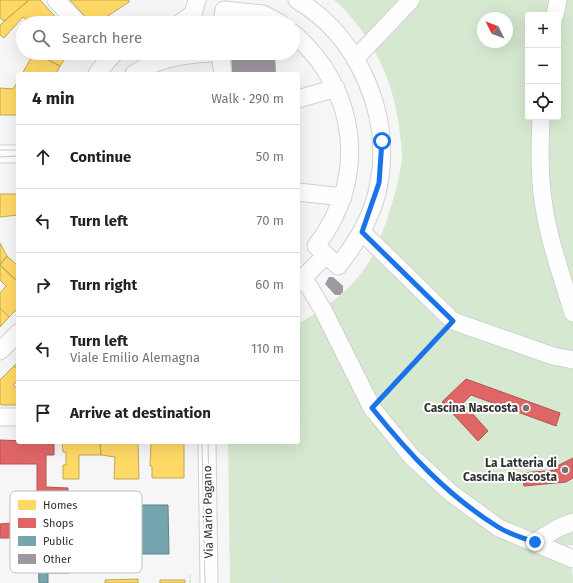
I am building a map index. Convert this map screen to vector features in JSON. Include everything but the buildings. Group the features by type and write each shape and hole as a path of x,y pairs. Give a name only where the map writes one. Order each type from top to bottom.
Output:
{"street":[{"path":"56,0 71,16"},
{"path":"190,16 193,14 197,0"},
{"path":"297,0 306,5 338,34 355,58 371,93 378,115 382,141 379,183 362,232 338,266 316,246 333,221 343,197 349,170 349,139 346,116 336,88 316,57 300,40"},
{"path":"355,58 411,0"},
{"path":"556,12 558,0"},
{"path":"223,16 224,10 252,6 267,16"},
{"path":"98,72 106,60"},
{"path":"138,72 154,63 167,60"},
{"path":"152,72 172,60"},
{"path":"221,60 223,72"},
{"path":"300,98 336,88"},
{"path":"541,120 542,200 550,234 567,271 573,313"},
{"path":"0,154 16,154"},
{"path":"300,192 343,197"},
{"path":"362,232 453,321 553,356 573,360"},
{"path":"326,255 301,281 323,310 372,408 411,456 451,493 499,528 573,559"},
{"path":"0,351 16,335"},
{"path":"0,417 16,417"},
{"name":"Via Mario Pagano","path":"206,444 208,583"},
{"path":"535,542 558,528 573,522"}],"path":[{"path":"396,15 477,45"},
{"path":"513,35 525,34"},
{"path":"477,48 459,58 429,98 418,121 417,149 422,176 430,195 447,217 475,240 509,255 567,271"},
{"path":"540,139 567,149 573,149"},
{"path":"380,250 407,244 422,236 447,217"},
{"path":"300,414 336,415 372,408 453,321 504,281 533,262"},
{"path":"331,583 335,498 336,415"},
{"path":"235,532 298,475 298,444"},
{"path":"335,498 354,508 375,525 392,547 409,583"},
{"path":"456,583 499,528"},
{"path":"229,531 235,532 251,558 264,567 278,583"},
{"path":"190,576 190,583"}],"green space":[{"path":"334,0 573,0 573,545 568,545 573,583 230,583 228,444 300,444 300,323 343,293 369,263 394,198 402,157 398,117 388,80 371,45 360,28"}],"tram line":[{"path":"0,150 16,150"},
{"path":"0,157 16,156"},
{"path":"202,444 205,583"},
{"path":"208,444 210,533"}],"place":[{"name":"Cascina Nascosta","path":"526,408"},
{"name":"La Latteria di Cascina Nascosta","path":"565,470"}],"route":[{"path":"382,141 381,167 376,197 362,232 453,321 372,408 411,456 451,493 499,528 535,542"}]}
